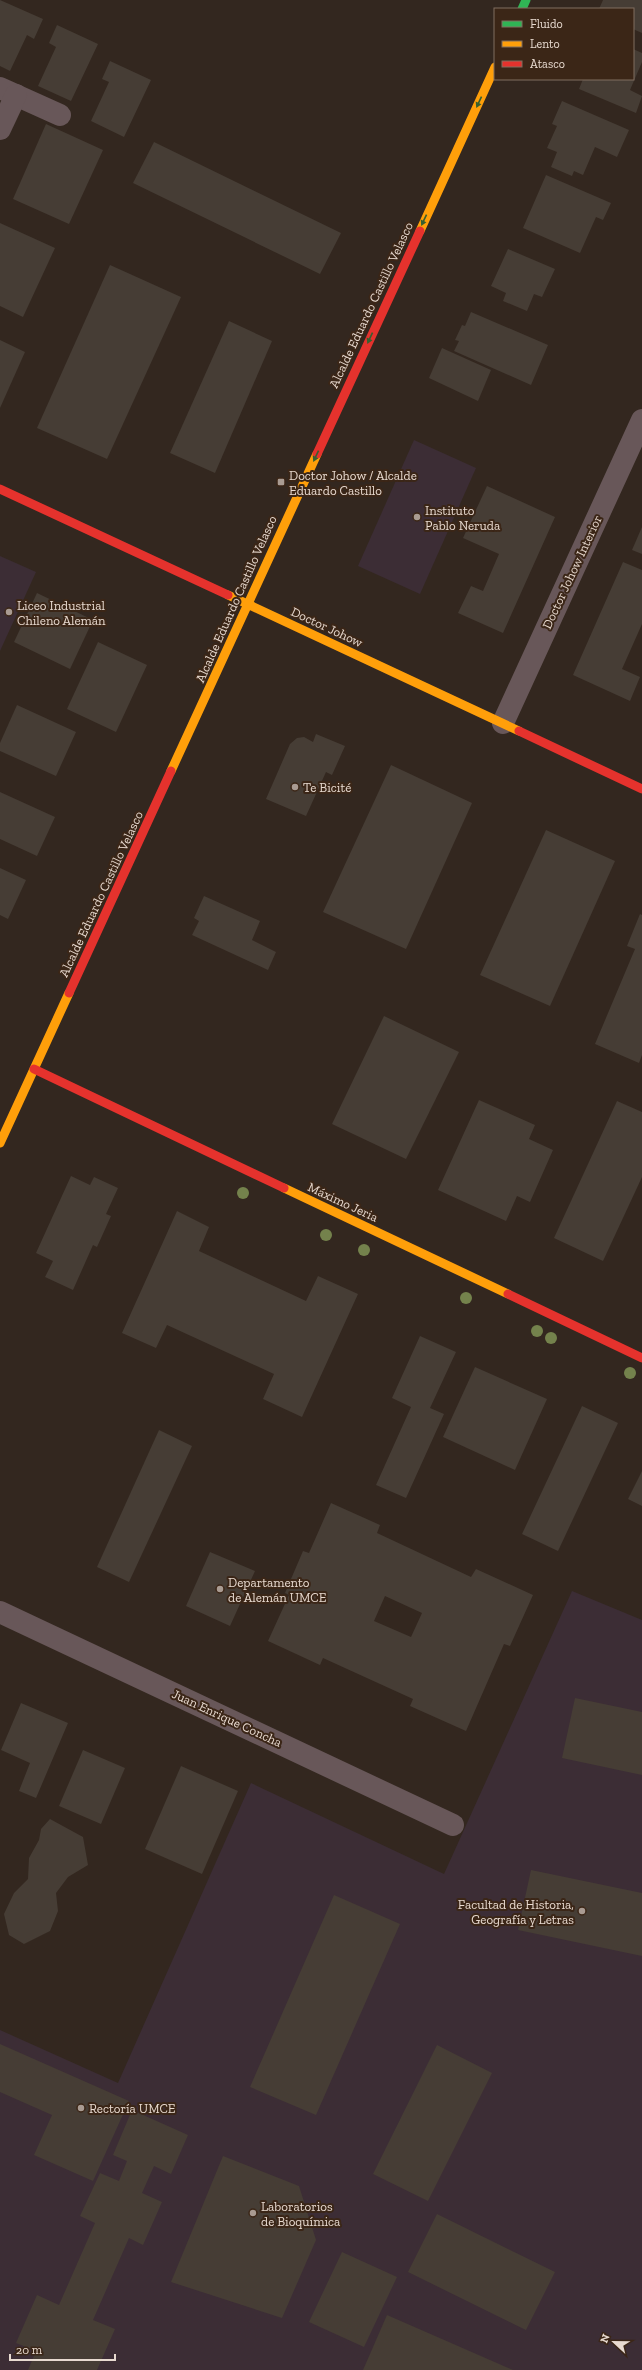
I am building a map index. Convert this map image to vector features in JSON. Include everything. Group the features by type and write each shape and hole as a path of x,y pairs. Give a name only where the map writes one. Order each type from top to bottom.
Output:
{"street":[{"name":"Alcalde Eduardo Castillo Velasco","path":"0,1143 494,69"},
{"path":"0,130 8,91 60,115"},
{"name":"Doctor Johow Interior","path":"503,723 642,420"},
{"name":"Doctor Johow","path":"0,489 642,789"},
{"name":"Máximo Jeria","path":"34,1069 642,1358"},
{"name":"Juan Enrique Concha","path":"0,1612 453,1825"}],"shaded area":[{"name":"Instituto Pablo Neruda","path":"414,440 476,468 420,594 358,566"},
{"name":"Liceo Industrial Chileno Alemán","path":"0,556 36,572 0,651"},
{"path":"572,1591 642,1620 642,2370 0,2370 0,2030 118,2083 251,1783 444,1874"}],"building":[{"path":"0,0 43,19 34,39 27,35 10,71 0,66"},
{"path":"603,0 642,0 642,33 634,29 634,8 599,8"},
{"path":"57,25 98,44 71,101 38,86 56,47 49,43"},
{"path":"634,49 642,53 642,62 630,90 642,96 636,113 579,89 583,80 634,80"},
{"path":"110,61 151,80 124,137 91,121 109,82 102,79"},
{"path":"562,101 629,130 617,157 595,147 583,175 574,171 572,176 551,167 557,152 547,148 557,126 552,124"},
{"path":"46,124 103,150 69,224 13,199"},
{"path":"154,142 341,233 320,274 133,183"},
{"path":"546,175 611,203 603,220 596,217 580,253 523,228"},
{"path":"0,223 55,248 23,317 0,306"},
{"path":"508,249 555,269 542,297 534,294 527,311 503,301 506,293 491,286"},
{"path":"110,265 181,297 107,459 37,428"},
{"path":"471,312 548,345 531,385 454,351 459,341 455,340 462,325 465,326"},
{"path":"229,321 272,341 215,473 170,453"},
{"path":"0,340 25,352 0,408"},
{"path":"442,348 491,370 478,401 429,378"},
{"path":"487,486 555,517 503,633 458,613 471,586 483,591 499,554 463,538"},
{"path":"642,527 642,554 632,550"},
{"path":"623,562 642,570 642,624 622,669 640,677 630,701 573,675"},
{"path":"37,593 93,620 70,669 14,642"},
{"path":"98,642 147,665 116,732 67,709"},
{"path":"17,705 76,732 56,776 0,751 0,743"},
{"name":"Te Bicité","path":"316,734 345,746 332,775 326,772 306,816 266,799 290,744 297,738 304,737 313,742"},
{"path":"391,765 472,803 406,949 323,912"},
{"path":"0,792 55,817 37,856 0,839"},
{"path":"546,830 615,861 550,1006 480,975"},
{"path":"0,868 26,880 8,919 0,915"},
{"path":"204,896 260,921 252,940 276,952 268,970 192,935 199,921 194,918"},
{"path":"640,914 642,915 642,1055 639,1063 595,1044 635,949 627,946"},
{"path":"384,1016 459,1052 406,1159 332,1124"},
{"path":"479,1100 535,1125 529,1139 553,1150 530,1202 517,1196 506,1221 438,1190"},
{"path":"617,1101 642,1112 642,1177 603,1261 554,1238"},
{"path":"71,1176 90,1185 94,1177 118,1188 106,1214 111,1216 97,1247 93,1245 73,1290 45,1277 53,1261 36,1253"},
{"path":"177,1211 209,1227 199,1251 306,1301 318,1276 358,1294 302,1417 263,1399 274,1374 167,1325 156,1348 122,1333"},
{"path":"420,1336 456,1352 430,1408 444,1414 406,1498 376,1485 411,1407 392,1398"},
{"path":"475,1367 547,1399 515,1470 443,1437"},
{"path":"582,1406 618,1423 558,1551 522,1534"},
{"path":"159,1430 192,1446 129,1582 97,1567"},
{"path":"642,1471 642,1506 628,1499"},
{"path":"331,1503 380,1525 377,1533 471,1577 476,1569 533,1595 510,1646 504,1644 466,1731 410,1706 413,1699 323,1658 320,1665 268,1641 289,1595 285,1593 303,1551 309,1553","holes":["385,1596 422,1613 411,1637 374,1621"]},
{"name":"Departamento de Alemán UMCE","path":"210,1552 255,1571 230,1626 186,1606"},
{"path":"575,1698 642,1712 642,1775 562,1758"},
{"path":"21,1703 68,1723 36,1798 19,1791 30,1763 1,1750"},
{"path":"83,1750 125,1768 101,1824 59,1806"},
{"path":"181,1766 238,1791 202,1874 145,1849"},
{"path":"50,1819 83,1837 88,1865 68,1877 56,1893 58,1911 50,1931 24,1944 9,1935 4,1914 14,1893 28,1879 29,1858 39,1840 41,1829"},
{"name":"Facultad de Historia, Geografía y Letras","path":"531,1870 642,1893 642,1956 518,1930"},
{"path":"334,1895 400,1924 316,2115 250,2087"},
{"name":"Rectoría UMCE","path":"0,2044 129,2101 93,2181 34,2155 52,2115 0,2092"},
{"path":"437,2045 492,2073 428,2201 373,2174"},
{"path":"132,2110 188,2135 171,2174 154,2166 142,2193 162,2202 143,2245 129,2238 93,2320 115,2329 97,2370 28,2370 36,2351 16,2343 37,2295 59,2305 95,2223 80,2216 100,2173 119,2181 127,2161 113,2155"},
{"name":"Laboratorios de Bioquímica","path":"223,2156 299,2186 316,2240 282,2318 171,2282"},
{"path":"437,2214 555,2272 526,2330 408,2272"},
{"path":"342,2252 397,2277 364,2347 309,2322"},
{"path":"387,2315 513,2370 363,2370"}],"traffic: fast":[{"path":"522,8 526,0"}],"traffic: slow":[{"path":"420,231 494,69"},
{"path":"171,771 317,454"},
{"path":"228,595 519,731"},
{"path":"0,1143 69,993"},
{"path":"284,1188 508,1294"}],"traffic: jam":[{"path":"317,454 420,231"},
{"path":"0,489 228,595"},
{"path":"519,731 642,789"},
{"path":"69,993 171,771"},
{"path":"34,1069 284,1188"},
{"path":"508,1294 642,1358"}],"place":[{"name":"Doctor Johow / Alcalde Eduardo Castillo","path":"281,482"},
{"name":"Instituto Pablo Neruda","path":"417,517"},
{"name":"Liceo Industrial Chileno Alemán","path":"9,612"},
{"name":"Te Bicité","path":"295,787"},
{"name":"Departamento de Alemán UMCE","path":"220,1589"},
{"name":"Facultad de Historia, Geografía y Letras","path":"582,1911"},
{"name":"Rectoría UMCE","path":"81,2108"},
{"name":"Laboratorios de Bioquímica","path":"253,2213"}]}
